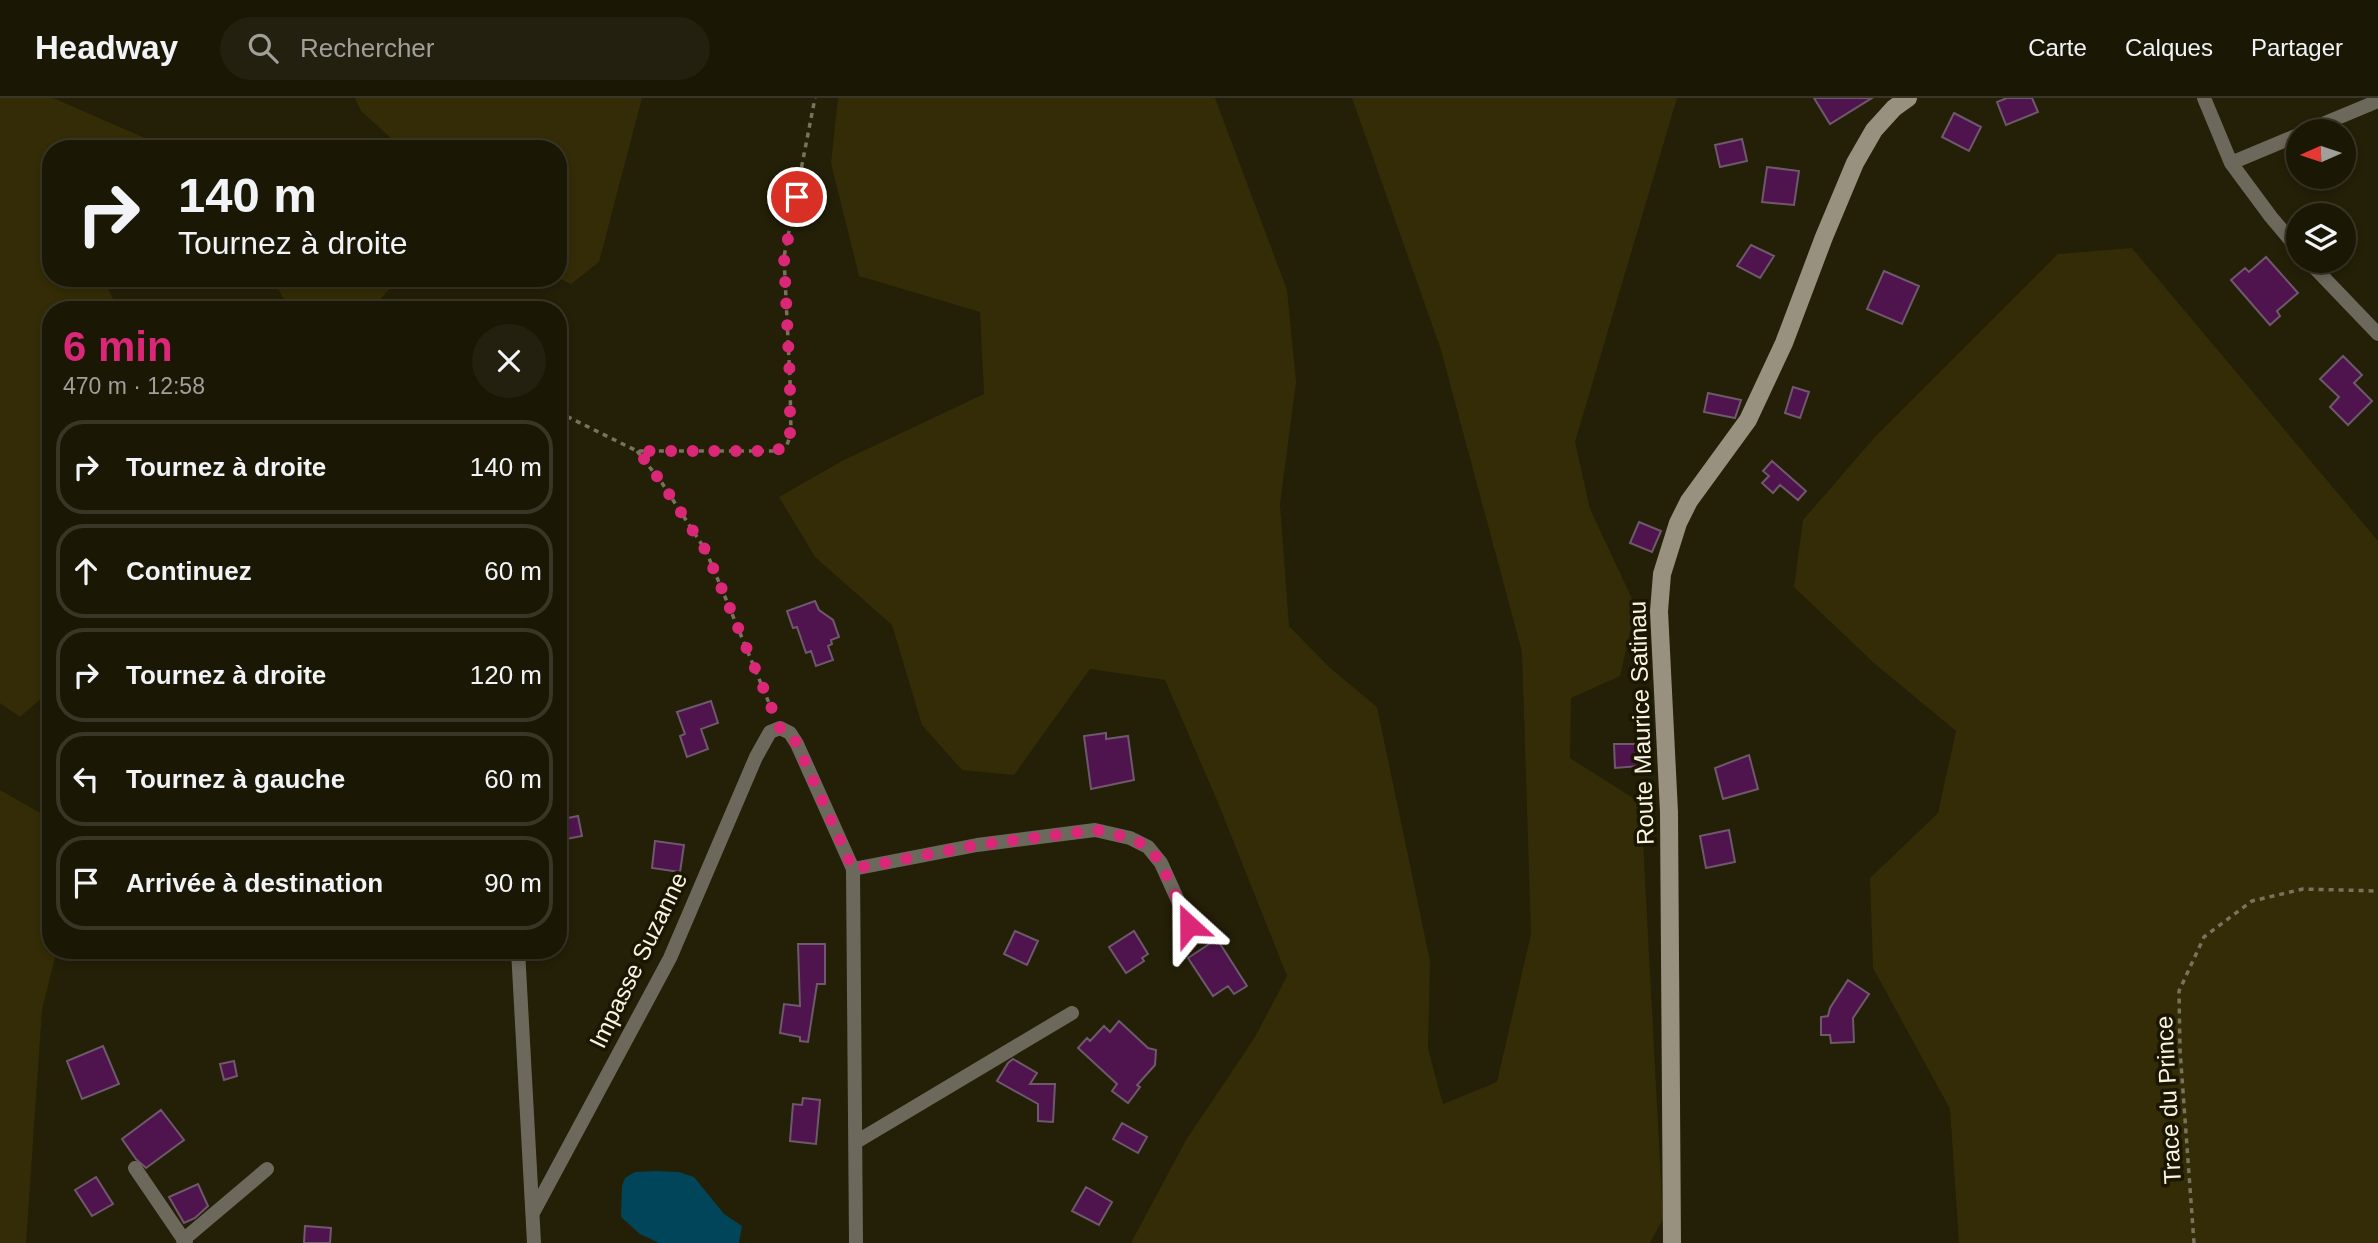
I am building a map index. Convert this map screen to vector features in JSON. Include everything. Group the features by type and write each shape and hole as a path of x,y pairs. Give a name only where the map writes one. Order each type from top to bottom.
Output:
{"main road":[{"name":"Route Maurice Satinau","path":"1672,1243 1669,812 1659,611 1662,574 1678,523 1689,501 1748,420 1784,343 1855,163 1874,130 1894,108 1908,98"}],"street":[{"path":"2204,98 2231,163 2286,235"},
{"path":"2335,119 2378,101"},
{"path":"2231,163 2286,140"},
{"path":"2318,273 2378,334"},
{"path":"780,728 790,733 797,744 853,869 856,1243"},
{"name":"Impasse Suzanne","path":"533,1213 670,958 756,757 770,732 780,728"},
{"path":"853,869 977,845 1096,830 1130,838 1148,847 1161,863 1189,925"},
{"path":"519,959 534,1243"},
{"path":"856,1142 1073,1013"},
{"path":"135,1168 185,1241 267,1169"}],"path":[{"path":"567,416 638,451 775,451 787,445 790,433 790,381 784,257 814,98"},
{"path":"638,451 706,551 780,728"},
{"name":"Trace du Prince","path":"2194,1243 2179,1050 2179,991 2204,937 2252,901 2303,889 2378,891"}],"shaded area":[{"path":"0,98 53,98 146,140 42,140 42,287 107,287 114,301 42,301 42,698 20,717 0,703"},
{"path":"355,98 642,98 599,262 571,284 567,282 567,140 393,140 361,111"},
{"path":"838,98 1215,98 1287,290 1296,382 1280,504 1289,626 1329,667 1377,707 1430,961 1428,1049 1443,1104 1497,1082 1531,934 1522,652 1441,350 1352,98 1677,98 1575,442 1590,509 1636,607 1620,676 1571,698 1570,758 1641,803 1663,1219 1650,1243 1131,1243 1186,1140 1255,1037 1287,976 1219,805 1165,680 1090,669 1014,775 962,770 922,725 892,625 815,557 779,497 842,461 984,394 980,312 859,276 831,163"},
{"path":"2132,248 2378,541 2378,1243 1959,1243 1950,1109 1873,968 1870,878 1938,813 1956,731 1875,664 1794,587 1803,520 1874,438 2058,254"},
{"path":"277,287 391,287 379,301 285,301"},
{"path":"0,790 42,814 42,959 55,959 42,1010 26,1243 0,1243"}],"water":[{"path":"635,1172 679,1172 694,1177 724,1214 742,1226 739,1243 659,1243 640,1234 621,1217 622,1186 625,1178"}],"building":[{"path":"1814,98 1872,98 1830,124"},
{"path":"2007,98 2032,98 2038,112 2006,125 1997,102"},
{"path":"1954,113 1981,127 1969,151 1942,137"},
{"path":"1742,139 1747,161 1720,167 1715,145"},
{"path":"1767,167 1799,171 1794,205 1762,202"},
{"path":"1751,245 1774,256 1760,278 1737,266"},
{"path":"2266,257 2298,293 2277,311 2280,316 2270,325 2231,280 2245,268 2249,272"},
{"path":"1884,271 1919,286 1902,324 1867,309"},
{"path":"2343,356 2362,375 2354,383 2372,401 2348,425 2330,407 2339,397 2320,379"},
{"path":"1793,387 1809,392 1800,418 1785,413"},
{"path":"1708,393 1741,400 1735,418 1704,412"},
{"path":"1772,461 1806,491 1798,500 1780,485 1773,493 1762,483 1769,476 1763,471"},
{"path":"1639,522 1661,531 1652,552 1630,543"},
{"path":"815,601 819,610 833,620 839,637 831,640 832,644 828,646 833,660 816,666 811,651 806,653 797,627 793,628 787,611"},
{"path":"711,701 718,723 701,729 708,749 687,757 680,736 685,734 677,712"},
{"path":"1106,733 1106,739 1128,736 1134,780 1091,789 1084,736"},
{"path":"1614,744 1638,744 1639,766 1615,768"},
{"path":"1749,755 1758,789 1723,799 1715,768"},
{"path":"578,816 582,836 567,839 567,818"},
{"path":"1729,830 1735,862 1706,868 1700,836"},
{"path":"655,841 684,845 680,872 652,868"},
{"path":"1015,931 1038,941 1027,965 1004,954"},
{"path":"1134,931 1148,954 1142,958 1144,961 1126,973 1109,947"},
{"path":"1217,939 1247,986 1234,994 1228,986 1213,996 1188,958"},
{"path":"798,944 825,944 825,984 817,984 808,1042 800,1041 800,1037 780,1033 784,1004 800,1006"},
{"path":"1848,980 1869,994 1853,1018 1854,1042 1831,1043 1830,1035 1821,1035 1821,1017 1828,1016 1830,1008"},
{"path":"1119,1021 1148,1048 1156,1050 1155,1065 1137,1085 1140,1087 1128,1103 1112,1091 1117,1084 1078,1048 1087,1038 1090,1041 1104,1026 1110,1032"},
{"path":"103,1046 119,1084 82,1099 67,1061"},
{"path":"1013,1059 1037,1073 1030,1084 1055,1084 1053,1122 1038,1121 1038,1104 997,1081"},
{"path":"234,1061 237,1076 224,1080 220,1064"},
{"path":"803,1098 820,1100 816,1144 790,1141 793,1104 802,1105"},
{"path":"161,1110 184,1140 146,1168 122,1139"},
{"path":"1122,1123 1147,1137 1138,1153 1113,1139"},
{"path":"96,1177 113,1204 92,1216 75,1190"},
{"path":"198,1184 208,1206 195,1218 184,1223 169,1197"},
{"path":"1086,1187 1112,1202 1099,1225 1072,1211"},
{"path":"305,1226 331,1228 330,1243 304,1243"}],"route":[{"path":"797,197 784,257 790,381 790,433 787,445 775,451 638,451 706,551 780,728 790,733 797,744 853,869 977,845 1096,830 1130,838 1148,847 1161,863 1189,925"}]}
